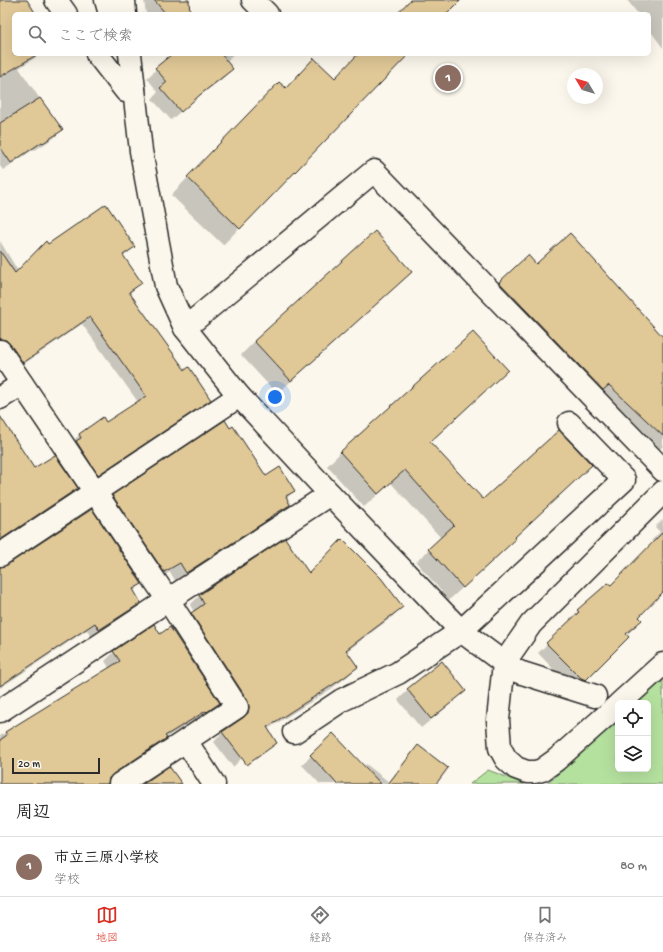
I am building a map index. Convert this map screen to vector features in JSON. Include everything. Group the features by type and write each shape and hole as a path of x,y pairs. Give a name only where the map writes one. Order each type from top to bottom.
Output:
{"street":[{"path":"56,0 65,12"},
{"path":"106,0 109,12"},
{"path":"124,0 125,12"},
{"path":"253,0 265,12"},
{"path":"98,56 126,91 134,89"},
{"path":"130,56 141,151 166,286 185,328 239,396 461,631 518,672 595,696"},
{"path":"185,328 374,171 663,470"},
{"path":"0,351 168,600 237,707 120,784"},
{"path":"0,398 22,384"},
{"path":"0,554 239,396"},
{"path":"294,732 342,700 398,673 461,631 624,480 569,422"},
{"path":"615,708 556,760 542,770 526,772 516,768 506,760 500,748 498,720 504,663 531,624 663,492"},
{"path":"0,711 330,494"},
{"path":"623,700 663,664"},
{"path":"186,741 214,784"}],"green space":[{"path":"663,679 663,784 547,784 615,722 615,772 651,772 651,700 639,700"},
{"path":"488,770 524,784 470,784"}],"building":[{"path":"0,0 27,0 35,12 12,12 12,56 35,56 0,77"},
{"path":"154,0 189,0 190,12 164,12"},
{"path":"410,0 461,0 449,12 399,12"},
{"path":"170,56 223,56 233,69 181,112 160,88 167,82 155,68"},
{"path":"356,56 407,56 240,229 187,177 279,82 286,88 314,58 335,78"},
{"path":"40,98 63,130 11,163 0,147 0,123"},
{"path":"106,204 135,247 123,255 142,283 129,292 185,370 189,367 211,400 98,475 76,441 81,438 79,434 103,417 106,422 146,396 90,317 23,363 10,344 6,340 0,339 0,251 15,273 46,241 48,244"},
{"path":"375,231 412,272 291,381 254,341"},
{"path":"570,233 663,337 663,436 609,385 603,390 499,282 528,255 536,264"},
{"path":"473,332 508,370 430,442 483,499 559,430 592,465 463,588 428,549 454,525 405,470 378,494 340,452"},
{"path":"0,416 34,468 55,455 78,488 0,540"},
{"path":"225,420 230,428 233,426 266,476 280,467 295,491 286,496 290,505 186,573 180,563 164,572 112,495"},
{"path":"92,509 142,584 133,589 141,603 99,630 95,623 0,686 0,567 7,565"},
{"path":"663,532 663,592 639,617 642,620 626,634 629,637 586,680 581,678 546,643 579,612 577,610 608,583 611,585"},
{"path":"285,538 309,573 342,539 381,578 403,607 346,650 358,667 342,679 267,727 277,743 247,765 222,732 248,713 248,701 191,613 204,604 199,595"},
{"path":"154,624 160,634 170,627 220,703 165,736 167,738 113,774 109,778 108,784 0,784 0,740 7,735 5,732 120,661 113,651"},
{"path":"442,661 466,691 431,719 407,689"},
{"path":"333,733 381,784 337,784 310,755"},
{"path":"418,745 448,768 436,784 388,784"},
{"path":"169,766 182,784 143,784"}],"place":[{"name":"市立三原小学校","path":"448,78"}]}
